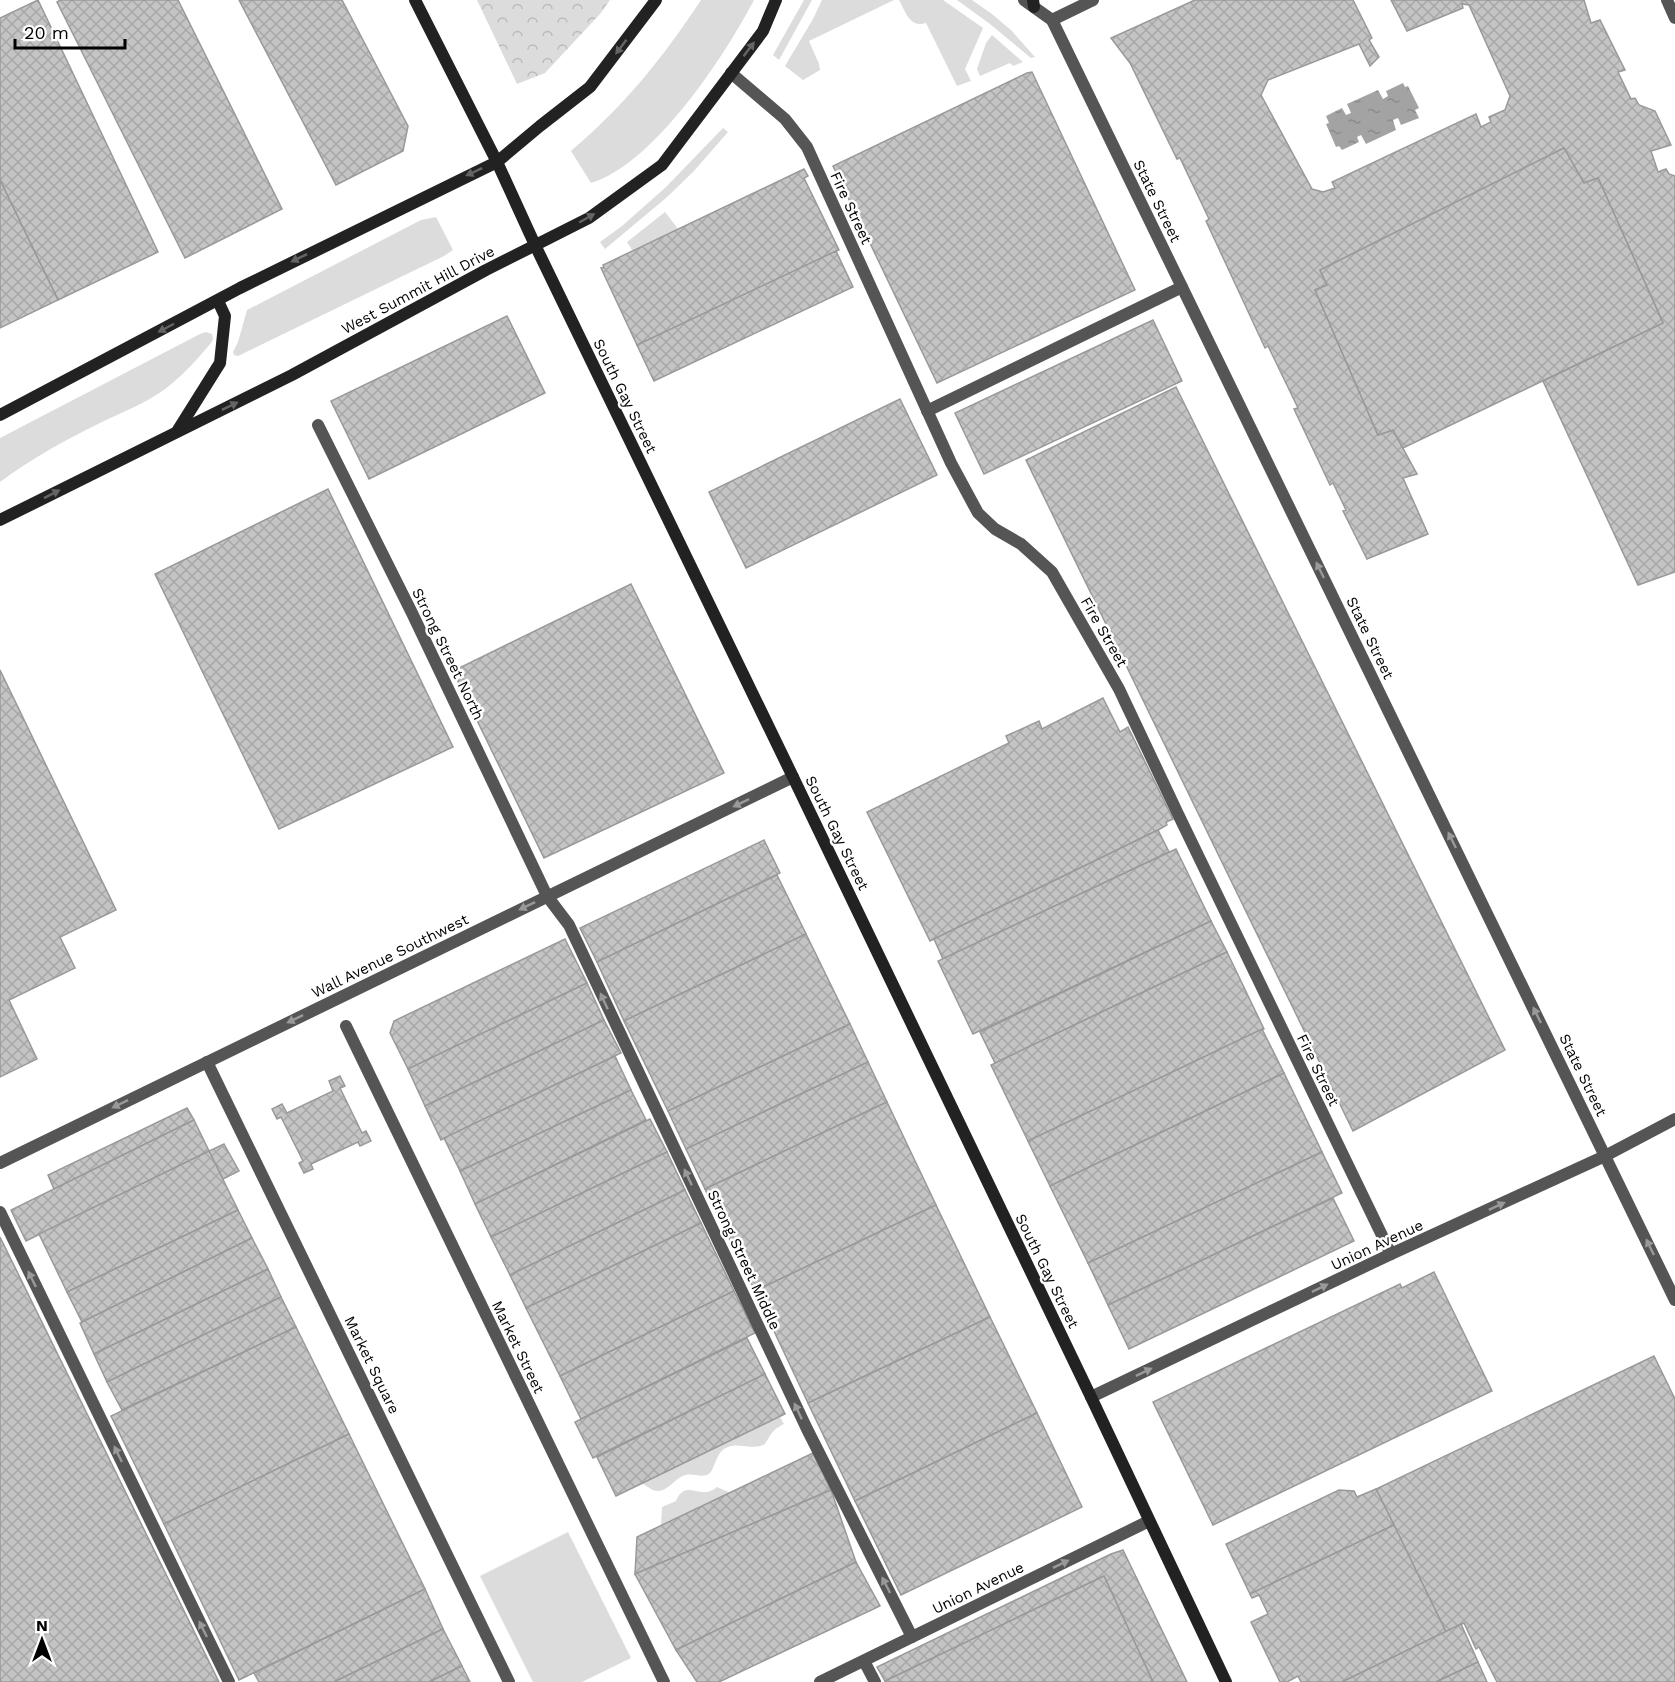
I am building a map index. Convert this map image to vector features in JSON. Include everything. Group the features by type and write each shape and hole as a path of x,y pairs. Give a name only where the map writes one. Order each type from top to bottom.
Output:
{"main road":[{"name":"South Gay Street","path":"415,0 497,162 1226,1682"},
{"path":"0,415 240,288 497,162 590,87 656,0"},
{"name":"West Summit Hill Drive","path":"0,520 292,375 589,218 662,165 763,31 776,0"},
{"path":"177,432 220,363 225,316 218,301"}],"street":[{"path":"1052,20 1094,0"},
{"path":"1666,0 1675,18"},
{"name":"State Street","path":"1030,2 1052,20 1675,1300"},
{"name":"Fire Street","path":"731,74 785,119 807,147 951,464 978,513 994,529 1021,544 1052,572 1119,689 1391,1254"},
{"path":"927,411 1182,287"},
{"name":"Strong Street North","path":"318,425 412,613 548,896"},
{"name":"Wall Avenue Southwest","path":"0,1163 793,777"},
{"name":"Strong Street Middle","path":"548,896 568,925 807,1429 912,1637"},
{"name":"Market Street","path":"346,1026 664,1682"},
{"name":"Market Square","path":"207,1062 509,1682"},
{"name":"Union Avenue","path":"1091,1397 1391,1254 1605,1156 1675,1119"},
{"path":"0,1212 229,1682"},
{"name":"Union Avenue","path":"820,1682 1149,1521"},
{"path":"864,1661 875,1682"}],"green space":[{"path":"477,0 610,0 600,14 545,73 517,84"},
{"path":"701,0 754,0 706,78 662,132 639,154 615,172 591,183 571,151 626,99 672,42"},
{"path":"804,0 812,0 779,60 773,55"},
{"path":"822,0 894,0 809,41 820,70 803,80 785,66"},
{"path":"899,0 943,0 983,28 965,69 971,81 957,86 926,23 912,21"},
{"path":"957,0 972,0 992,14 1011,30 1035,57 1031,58"},
{"path":"992,35 1023,62 1013,66 1010,63 980,76 977,69 986,43"},
{"path":"723,128 728,132 693,172 605,249 600,242 666,187"},
{"path":"665,212 678,229 632,250 627,242"},
{"path":"436,217 453,250 238,356 234,355 247,310 421,220"},
{"path":"206,332 212,334 211,343 165,389 61,443 0,482 0,438"},
{"path":"780,1417 784,1424 771,1434 765,1444 756,1447 737,1445 724,1449 718,1456 712,1471 707,1475 682,1476 659,1491 652,1490 642,1483"},
{"path":"717,1487 731,1493 661,1526 662,1507 676,1501 684,1491 705,1492"},
{"path":"568,1532 631,1658 582,1682 533,1682 480,1576"}],"water":[{"path":"1403,83 1405,87 1408,86 1419,108 1415,110 1419,118 1401,125 1398,118 1393,120 1396,130 1366,144 1361,135 1357,137 1359,142 1342,150 1339,146 1336,147 1326,124 1329,123 1326,116 1342,108 1346,115 1351,113 1347,104 1378,90 1383,99 1388,96 1386,91"}],"building":[{"path":"38,0 158,252 58,300 0,180 0,18"},
{"path":"60,0 178,0 282,209 185,258 57,2"},
{"path":"239,0 342,0 408,126 403,151 336,185"},
{"path":"1195,0 1353,0 1372,38 1369,40 1379,57 1370,66 1359,44 1268,80 1261,95 1312,189 1323,192 1335,188 1332,182 1476,114 1481,127 1491,122 1489,117 1505,110 1510,96 1469,5 1462,4 1463,8 1407,31 1391,0 1584,0 1591,23 1600,20 1625,70 1618,72 1631,99 1635,98 1639,105 1655,111 1671,145 1651,151 1658,172 1666,169 1669,174 1675,176 1675,572 1638,585 1543,381 1663,323 1598,178 1584,183 1564,148 1320,270 1327,285 1315,290 1378,435 1393,430 1417,474 1403,478 1428,534 1367,559 1343,511 1346,510 1333,483 1330,485 1294,409 1298,408 1268,346 1265,348 1206,221 1209,219 1180,158 1177,159 1130,63 1111,38"},
{"path":"1032,72 1135,290 937,383 833,166"},
{"path":"1564,148 1584,183 1598,178 1663,323 1403,448 1393,430 1378,435 1315,290 1327,285 1320,270"},
{"path":"804,169 808,176 804,178 839,250 637,345 601,268 604,267 603,265"},
{"path":"0,180 58,300 0,328"},
{"path":"836,251 853,287 654,381 637,345"},
{"path":"507,316 545,393 369,479 331,401"},
{"path":"1153,320 1182,381 984,474 955,413"},
{"path":"1176,387 1505,1050 1353,1131 1026,460"},
{"path":"900,399 937,475 746,568 709,492"},
{"path":"328,489 453,747 279,829 155,574"},
{"path":"631,584 724,773 544,858 453,671"},
{"path":"0,670 116,910 60,937 75,968 9,1000 37,1059 0,1077"},
{"path":"1103,698 1120,732 1128,727 1173,819 1158,830 930,941 867,812 1009,743 1006,736 1039,721 1042,729"},
{"path":"1158,830 1169,852 943,959 934,939"},
{"path":"764,840 780,873 597,962 580,928"},
{"path":"1176,849 1211,921 973,1034 938,961"},
{"path":"777,875 806,934 624,1021 597,962"},
{"path":"1211,921 1227,952 995,1063 980,1032"},
{"path":"806,934 850,1024 668,1111 624,1021"},
{"path":"565,939 587,983 408,1069 390,1033 394,1021"},
{"path":"1227,952 1264,1029 1028,1141 991,1065"},
{"path":"587,983 604,1020 425,1106 408,1069"},
{"path":"604,1020 621,1053 441,1140 425,1106"},
{"path":"850,1024 868,1062 686,1149 668,1111"},
{"path":"1262,1029 1284,1073 1050,1186 1028,1141"},
{"path":"615,1056 631,1090 460,1171 444,1138"},
{"path":"868,1062 887,1102 705,1189 686,1149"},
{"path":"1284,1073 1322,1152 1088,1263 1050,1186"},
{"path":"340,1076 345,1086 340,1088 362,1133 366,1131 371,1141 360,1146 358,1142 311,1164 313,1169 304,1173 299,1163 303,1161 281,1117 277,1119 272,1109 282,1104 287,1113 333,1091 329,1081"},
{"path":"631,1090 646,1120 475,1204 460,1171"},
{"path":"887,1102 936,1205 755,1291 705,1189"},
{"path":"187,1108 194,1120 54,1189 48,1175"},
{"path":"650,1119 667,1152 491,1237 475,1204"},
{"path":"194,1120 209,1151 26,1241 11,1210"},
{"path":"224,1144 239,1171 223,1179 209,1151"},
{"path":"209,1151 238,1210 67,1292 39,1234"},
{"path":"667,1152 685,1190 510,1275 491,1237"},
{"path":"1322,1152 1342,1193 1108,1305 1088,1263"},
{"path":"685,1190 701,1223 526,1308 510,1275"},
{"path":"1333,1198 1354,1241 1129,1349 1108,1305"},
{"path":"936,1205 990,1317 808,1403 755,1291"},
{"path":"238,1210 252,1238 82,1322 67,1292"},
{"path":"701,1223 734,1291 560,1376 526,1308"},
{"path":"0,1237 219,1682 0,1682"},
{"path":"252,1238 268,1269 94,1354 80,1323"},
{"path":"268,1269 281,1297 107,1382 94,1354"},
{"path":"1434,1272 1492,1391 1213,1525 1153,1402 1400,1284 1402,1288"},
{"path":"734,1291 755,1333 581,1419 560,1376"},
{"path":"281,1297 296,1327 122,1410 107,1382"},
{"path":"990,1317 1037,1413 855,1501 808,1403"},
{"path":"296,1327 349,1434 164,1524 111,1416"},
{"path":"747,1338 765,1374 593,1458 575,1422"},
{"path":"1654,1356 1675,1399 1675,1682 1497,1682 1479,1647 1476,1649 1464,1623 1446,1632 1376,1489"},
{"path":"765,1374 785,1414 616,1496 597,1457"},
{"path":"1037,1413 1082,1507 901,1595 855,1501"},
{"path":"349,1434 425,1589 239,1680 164,1524"},
{"path":"813,1453 831,1490 635,1574 637,1537"},
{"path":"1376,1489 1394,1525 1250,1594 1226,1544 1339,1490 1354,1491 1357,1497"},
{"path":"831,1490 856,1562 676,1650 635,1574"},
{"path":"1394,1525 1446,1632 1342,1682 1301,1682 1298,1676 1287,1682 1280,1682 1251,1622 1268,1614 1259,1595 1252,1598 1250,1594"},
{"path":"1123,1550 1187,1682 1153,1682 1104,1576 885,1681 877,1667 1111,1554"},
{"path":"856,1562 880,1606 719,1682 697,1682 676,1650"},
{"path":"1104,1576 1153,1682 885,1682 885,1681"},
{"path":"425,1589 443,1629 334,1682 259,1682 254,1673"},
{"path":"1461,1624 1478,1662 1436,1682 1342,1682"},
{"path":"443,1629 462,1666 429,1682 334,1682"},
{"path":"1478,1662 1487,1682 1436,1682"},
{"path":"462,1666 470,1682 429,1682"}]}
